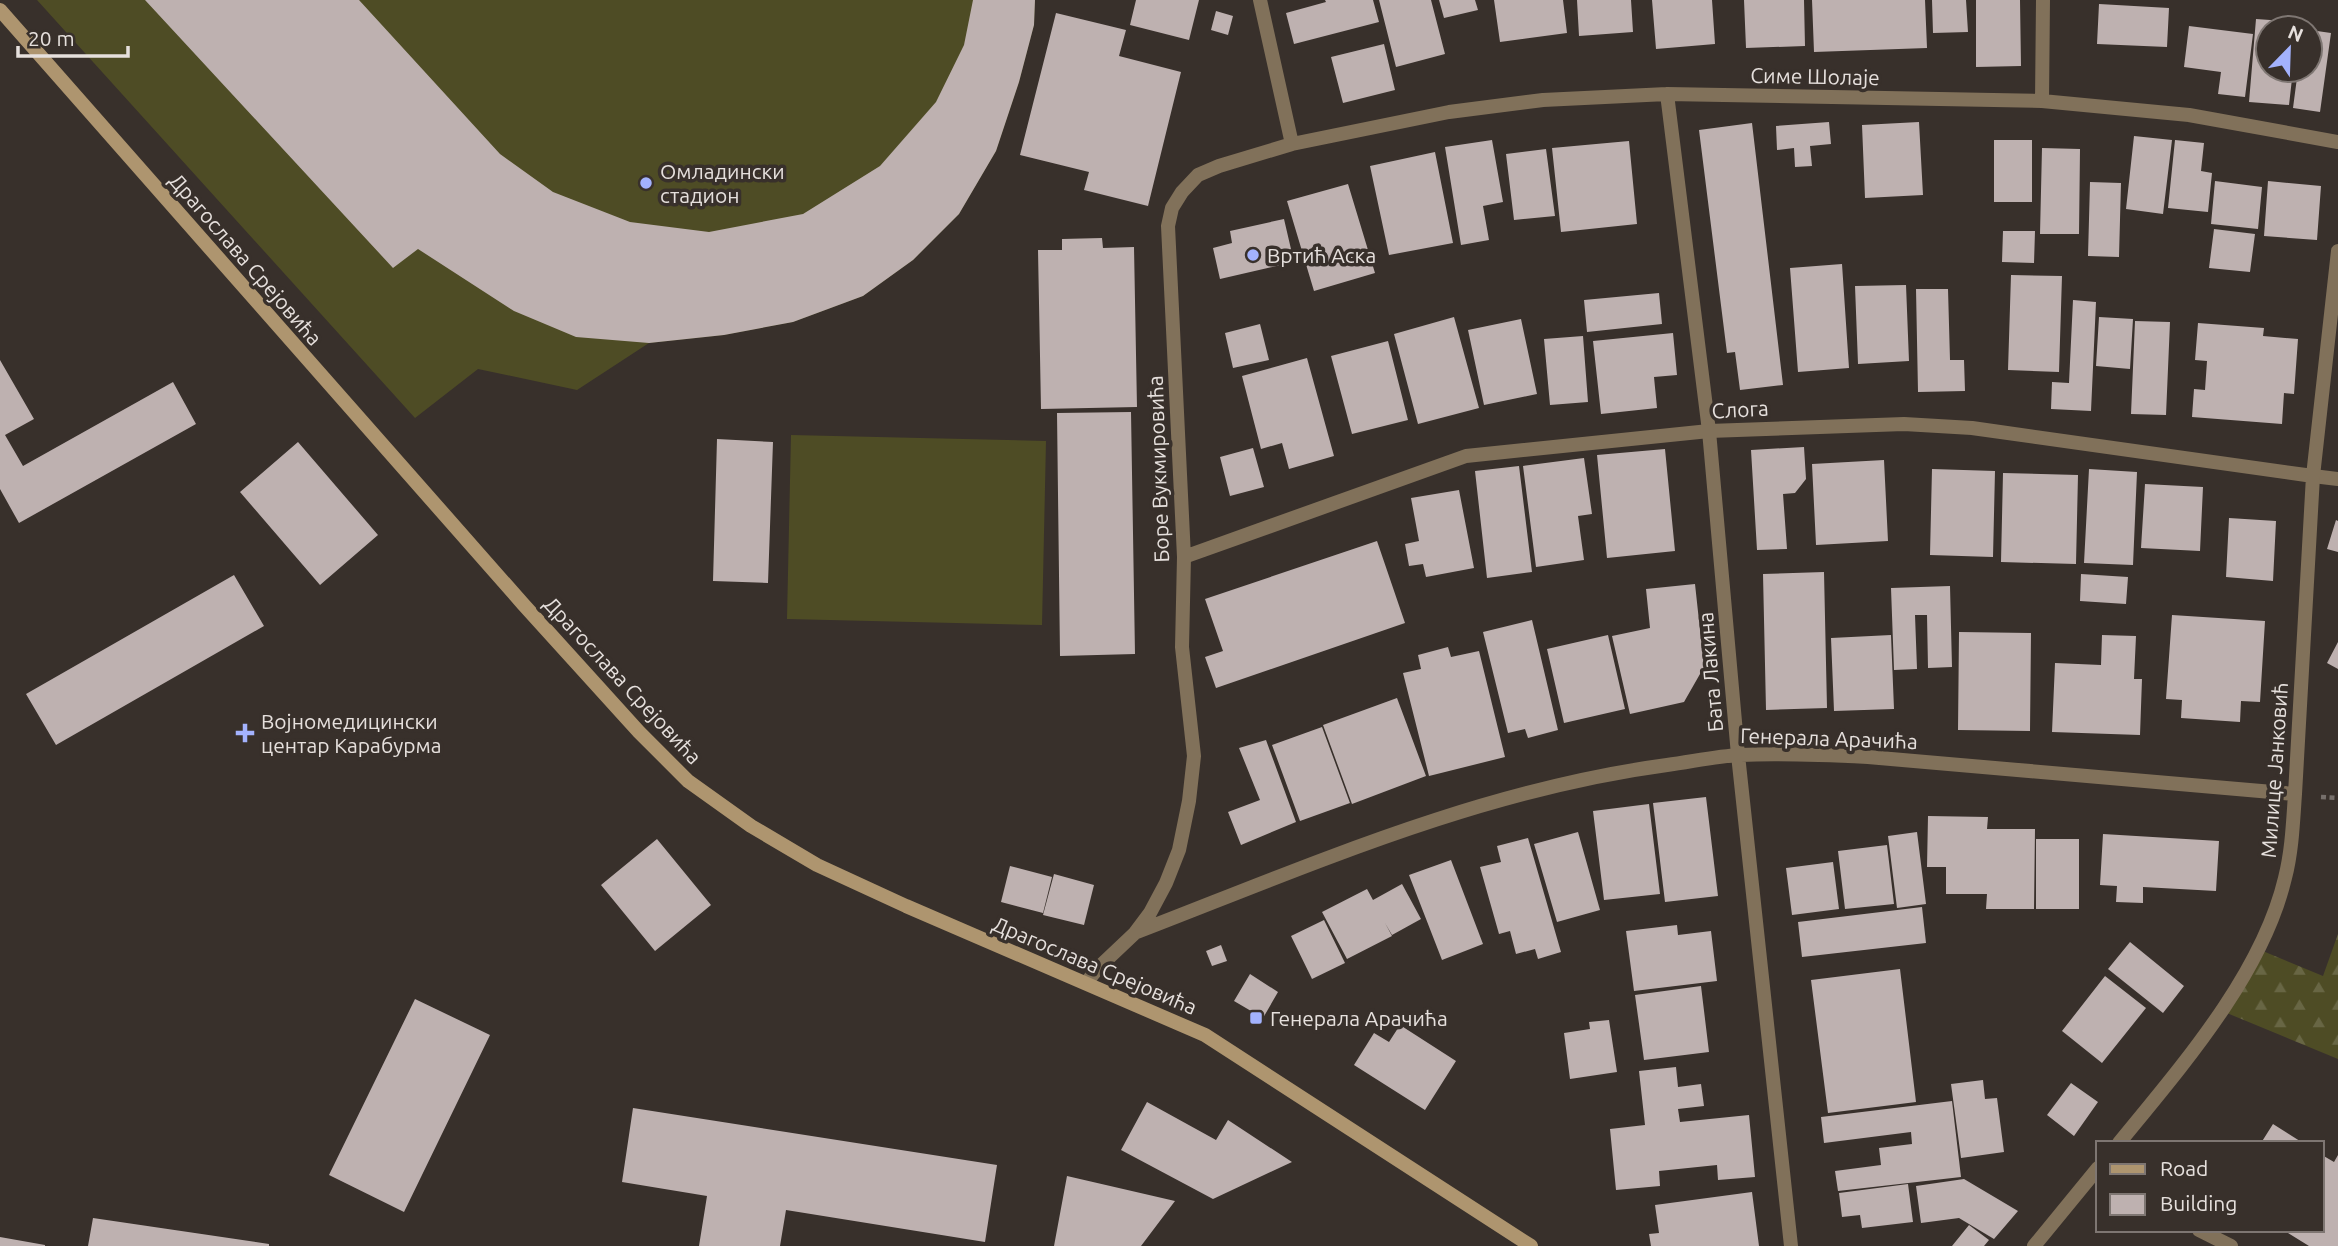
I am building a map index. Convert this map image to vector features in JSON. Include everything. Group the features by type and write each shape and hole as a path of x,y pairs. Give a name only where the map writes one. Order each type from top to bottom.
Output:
{"main road":[{"name":"Драгослава Срејовића","path":"0,10 523,604 639,732 688,780 751,827 817,865 906,906 1192,1028 1531,1246"}],"street":[{"path":"1260,0 1292,144"},
{"path":"2042,101 2043,0"},
{"name":"Симе Шолаје","path":"1292,144 1449,112 1542,100 1667,94 2042,101 2189,115 2338,142"},
{"name":"Бата Лакина","path":"1667,94 1709,431 1738,755 1791,1246"},
{"name":"Боре Вукмировића","path":"1086,983 1135,933 1150,913 1166,883 1179,850 1189,801 1194,756 1182,647 1184,557 1168,226 1172,208 1198,175 1292,144"},
{"name":"Милице Јанковић","path":"2121,1141 2222,1011 2258,949 2285,880 2292,842 2313,475 2338,251"},
{"name":"Слога","path":"1184,557 1466,456 1709,431 1904,424 1972,428 2313,475"},
{"path":"2313,475 2338,478"},
{"name":"Генерала Арачића","path":"1135,933 1416,825 1502,798 1627,770 1738,755 1868,757 2295,794"},
{"path":"2034,1246 2096,1174"},
{"path":"2203,1232 2231,1246"}],"green space":[{"name":"Омладински стадион","path":"37,0 1035,0 1034,25 996,151 959,214 913,260 863,296 793,322 724,335 649,343 577,390 478,369 415,418"},
{"path":"791,435 1046,441 1042,625 787,619"},
{"path":"2338,934 2338,1059 2222,1011 2258,949 2323,976"}],"building":[{"path":"145,0 359,0 500,154 553,192 630,222 709,232 803,214 880,166 936,102 964,45 973,0 1035,0 1034,25 996,151 959,214 913,260 863,296 793,322 724,335 649,343 576,337 514,311 418,249 393,268"},
{"path":"1136,0 1199,0 1189,40 1130,25"},
{"path":"1325,0 1373,0 1379,22 1294,44 1286,13 1326,2"},
{"path":"1379,0 1431,0 1445,54 1396,67"},
{"path":"1439,0 1475,0 1478,10 1444,18"},
{"path":"1494,0 1563,0 1567,33 1500,42"},
{"path":"1577,0 1631,0 1633,32 1579,36"},
{"path":"1652,0 1712,0 1715,44 1656,49"},
{"path":"1744,0 1804,0 1805,46 1746,48"},
{"path":"1812,0 1925,0 1927,48 1814,52"},
{"path":"1932,0 1966,0 1968,32 1933,33"},
{"path":"1976,0 2020,0 2021,66 1976,67"},
{"path":"2099,4 2169,8 2167,47 2097,44"},
{"path":"1216,11 1233,16 1228,35 1211,30"},
{"path":"1056,13 1126,30 1119,56 1181,72 1148,206 1084,190 1089,172 1020,155"},
{"path":"2189,26 2253,34 2245,97 2218,94 2221,72 2184,67"},
{"path":"2324,32 2331,33 2324,83"},
{"path":"2254,43 2254,84 2291,84 2289,105 2249,102"},
{"path":"1384,44 1395,90 1343,103 1331,57"},
{"path":"2296,84 2324,84 2320,112 2293,108"},
{"path":"1829,122 1831,144 1810,146 1812,166 1795,167 1794,148 1777,150 1776,126"},
{"path":"1919,122 1923,195 1865,198 1862,125"},
{"path":"1752,123 1783,385 1740,390 1735,352 1727,353 1699,130"},
{"path":"2134,136 2172,140 2163,214 2126,209"},
{"path":"1492,140 1503,202 1483,206 1489,240 1461,245 1445,147"},
{"path":"1994,140 2032,140 2032,202 1994,202"},
{"path":"2175,140 2204,143 2201,171 2212,173 2208,212 2168,208"},
{"path":"1629,141 1637,224 1561,232 1552,148"},
{"path":"2042,148 2080,149 2079,234 2040,234"},
{"path":"1546,149 1555,216 1514,220 1506,154"},
{"path":"1435,152 1453,243 1389,255 1370,166"},
{"path":"2215,181 2262,187 2258,229 2211,224"},
{"path":"2268,181 2321,186 2317,240 2264,236"},
{"path":"2090,182 2121,183 2119,257 2088,256"},
{"path":"1348,184 1375,273 1314,291 1287,201"},
{"name":"Вртић Аска","path":"1284,219 1294,262 1220,279 1213,248 1232,243 1230,231"},
{"path":"2214,229 2255,234 2250,272 2209,268"},
{"path":"2003,231 2035,231 2034,263 2002,262"},
{"path":"1102,238 1103,248 1134,247 1137,407 1041,409 1038,250 1062,250 1062,239"},
{"path":"1842,264 1849,368 1798,372 1790,268"},
{"path":"2011,275 2062,276 2059,372 2008,370"},
{"path":"1906,285 1909,361 1858,364 1855,286"},
{"path":"1916,289 1948,289 1950,360 1964,360 1965,391 1918,392"},
{"path":"1659,293 1662,324 1587,332 1584,300"},
{"path":"2073,300 2096,302 2091,411 2051,409 2052,382 2069,383"},
{"path":"1454,317 1479,408 1418,424 1394,334"},
{"path":"2099,317 2133,319 2130,369 2096,366"},
{"path":"1521,319 1537,394 1484,405 1468,330"},
{"path":"2135,321 2170,322 2166,415 2131,414"},
{"path":"2198,323 2264,328 2263,336 2298,339 2294,394 2284,393 2282,424 2192,417 2194,389 2205,390 2207,361 2195,360"},
{"path":"1260,324 1269,360 1233,368 1225,333"},
{"path":"1673,333 1677,375 1654,377 1657,408 1601,414 1593,341"},
{"path":"1583,336 1588,402 1550,405 1544,339"},
{"path":"1388,341 1408,420 1352,434 1331,356"},
{"path":"1307,358 1334,456 1289,469 1282,443 1261,449 1242,376"},
{"path":"0,360 34,419 5,435 23,466 173,382 196,424 19,523 0,489"},
{"path":"1131,412 1135,654 1060,656 1057,413"},
{"path":"717,439 773,442 768,583 713,581"},
{"path":"298,442 378,535 320,585 240,492"},
{"path":"1804,447 1806,479 1795,493 1783,494 1787,549 1757,550 1751,450"},
{"path":"1253,448 1264,487 1230,496 1220,457"},
{"path":"1665,449 1675,551 1607,558 1597,455"},
{"path":"1584,458 1592,514 1578,516 1584,560 1536,567 1523,466"},
{"path":"1884,460 1888,541 1816,545 1812,464"},
{"path":"1519,466 1532,572 1487,578 1475,471"},
{"path":"1932,469 1995,471 1993,557 1930,555"},
{"path":"2089,469 2137,472 2133,565 2084,563"},
{"path":"2003,473 2078,475 2076,564 2001,562"},
{"path":"2145,484 2203,487 2200,551 2141,548"},
{"path":"1459,490 1474,568 1426,577 1423,564 1409,566 1405,544 1419,541 1411,498"},
{"path":"2229,518 2276,521 2273,581 2226,577"},
{"path":"2336,520 2338,521 2338,552 2327,549"},
{"path":"1377,541 1405,623 1216,688 1205,657 1223,651 1205,599"},
{"path":"1824,572 1827,708 1766,710 1763,574"},
{"path":"2081,574 2128,577 2126,604 2080,601"},
{"path":"234,575 264,626 56,745 26,694"},
{"path":"1695,584 1704,667 1684,702 1630,714 1612,636 1650,628 1646,589"},
{"path":"1950,586 1952,667 1928,668 1927,615 1915,615 1917,669 1894,670 1891,588"},
{"path":"2172,615 2265,621 2260,702 2241,701 2240,722 2181,718 2182,700 2166,699"},
{"path":"1532,620 1558,730 1528,738 1525,729 1508,733 1483,632"},
{"path":"1959,632 2031,633 2030,731 1958,730"},
{"path":"1608,635 1625,709 1564,723 1547,649"},
{"path":"1891,635 1894,709 1834,711 1831,638"},
{"path":"2102,635 2136,636 2134,679 2142,679 2140,735 2052,732 2055,663 2101,665"},
{"path":"2338,642 2338,669 2327,663"},
{"path":"1448,647 1451,657 1479,651 1505,757 1429,776 1403,673 1421,669 1418,655"},
{"path":"1397,698 1426,776 1352,804 1323,725"},
{"path":"1322,727 1350,803 1300,821 1272,745"},
{"path":"1266,740 1296,822 1241,845 1228,812 1260,800 1239,748"},
{"path":"1706,797 1718,896 1665,902 1653,803"},
{"path":"1649,804 1660,894 1604,900 1593,811"},
{"path":"1928,816 1988,817 1987,829 2035,829 2034,909 1986,909 1987,894 1946,894 1946,867 1927,867"},
{"path":"1578,832 1600,910 1557,922 1534,844"},
{"path":"1917,832 1926,904 1897,908 1888,836"},
{"path":"2103,834 2219,841 2216,891 2143,887 2143,903 2116,902 2117,886 2100,885"},
{"path":"1528,838 1561,952 1538,959 1535,949 1516,954 1510,931 1499,934 1480,867 1501,862 1497,846"},
{"path":"657,839 711,905 655,951 601,885"},
{"path":"2036,839 2079,839 2079,909 2036,909"},
{"path":"1887,845 1894,904 1845,909 1838,851"},
{"path":"1451,860 1483,944 1442,960 1409,875"},
{"path":"1833,862 1839,909 1792,915 1786,868"},
{"path":"1010,866 1052,877 1043,913 1001,902"},
{"path":"1054,874 1094,885 1084,925 1043,915"},
{"path":"1402,884 1421,919 1392,935 1385,923 1392,936 1347,959 1322,912 1367,889 1373,900"},
{"path":"1922,907 1926,943 1802,957 1798,922"},
{"path":"1324,920 1345,963 1312,979 1291,936"},
{"path":"1677,925 1678,935 1711,931 1717,981 1634,991 1626,931"},
{"path":"2130,942 2184,986 2163,1013 2108,969"},
{"path":"1221,945 1227,961 1212,966 1206,951"},
{"path":"1900,969 1916,1102 1828,1113 1811,980"},
{"path":"1250,974 1278,992 1263,1018 1234,1001"},
{"path":"2105,976 2146,1008 2102,1063 2062,1031"},
{"path":"1701,986 1709,1052 1644,1060 1635,995"},
{"path":"415,999 490,1035 404,1212 329,1175"},
{"path":"1609,1020 1617,1072 1570,1079 1564,1033 1590,1029 1589,1022"},
{"path":"1400,1025 1456,1061 1425,1110 1354,1065 1374,1033 1389,1042"},
{"path":"1676,1067 1678,1087 1701,1084 1704,1106 1678,1109 1680,1122 1749,1115 1755,1177 1718,1180 1717,1165 1659,1171 1660,1186 1616,1190 1610,1129 1645,1125 1639,1071"},
{"path":"1983,1080 1985,1099 1997,1098 2004,1152 1961,1158 1951,1084"},
{"path":"2071,1083 2098,1102 2074,1136 2047,1115"},
{"path":"1952,1101 1961,1177 1838,1191 1835,1171 1881,1165 1879,1148 1912,1144 1911,1132 1824,1143 1821,1117"},
{"path":"1147,1102 1216,1140 1228,1120 1292,1162 1213,1199 1121,1150"},
{"path":"633,1108 997,1165 985,1242 786,1210 780,1246 699,1246 707,1196 622,1182"},
{"path":"2273,1124 2300,1141 2262,1141"},
{"path":"2338,1155 2338,1246 2309,1246 2288,1233 2324,1232 2324,1156 2334,1162"},
{"path":"1067,1176 1175,1201 1141,1246 1054,1246"},
{"path":"1964,1179 2018,1211 1994,1239 1959,1218 1921,1223 1916,1186"},
{"path":"1908,1184 1913,1222 1862,1228 1860,1215 1842,1217 1839,1193"},
{"path":"1752,1192 1759,1246 1651,1246 1649,1234 1659,1233 1655,1205"},
{"path":"93,1218 269,1244 269,1246 88,1246"},
{"path":"1969,1225 1989,1240 1984,1246 1952,1246"},
{"path":"0,1237 45,1245 45,1246 0,1246"}],"place":[{"name":"Омладински стадион","path":"646,183"},
{"name":"Вртић Аска","path":"1253,255"},
{"name":"Војномедицински центар Карабурма","path":"245,733"},
{"name":"Генерала Арачића","path":"1256,1018"}]}
